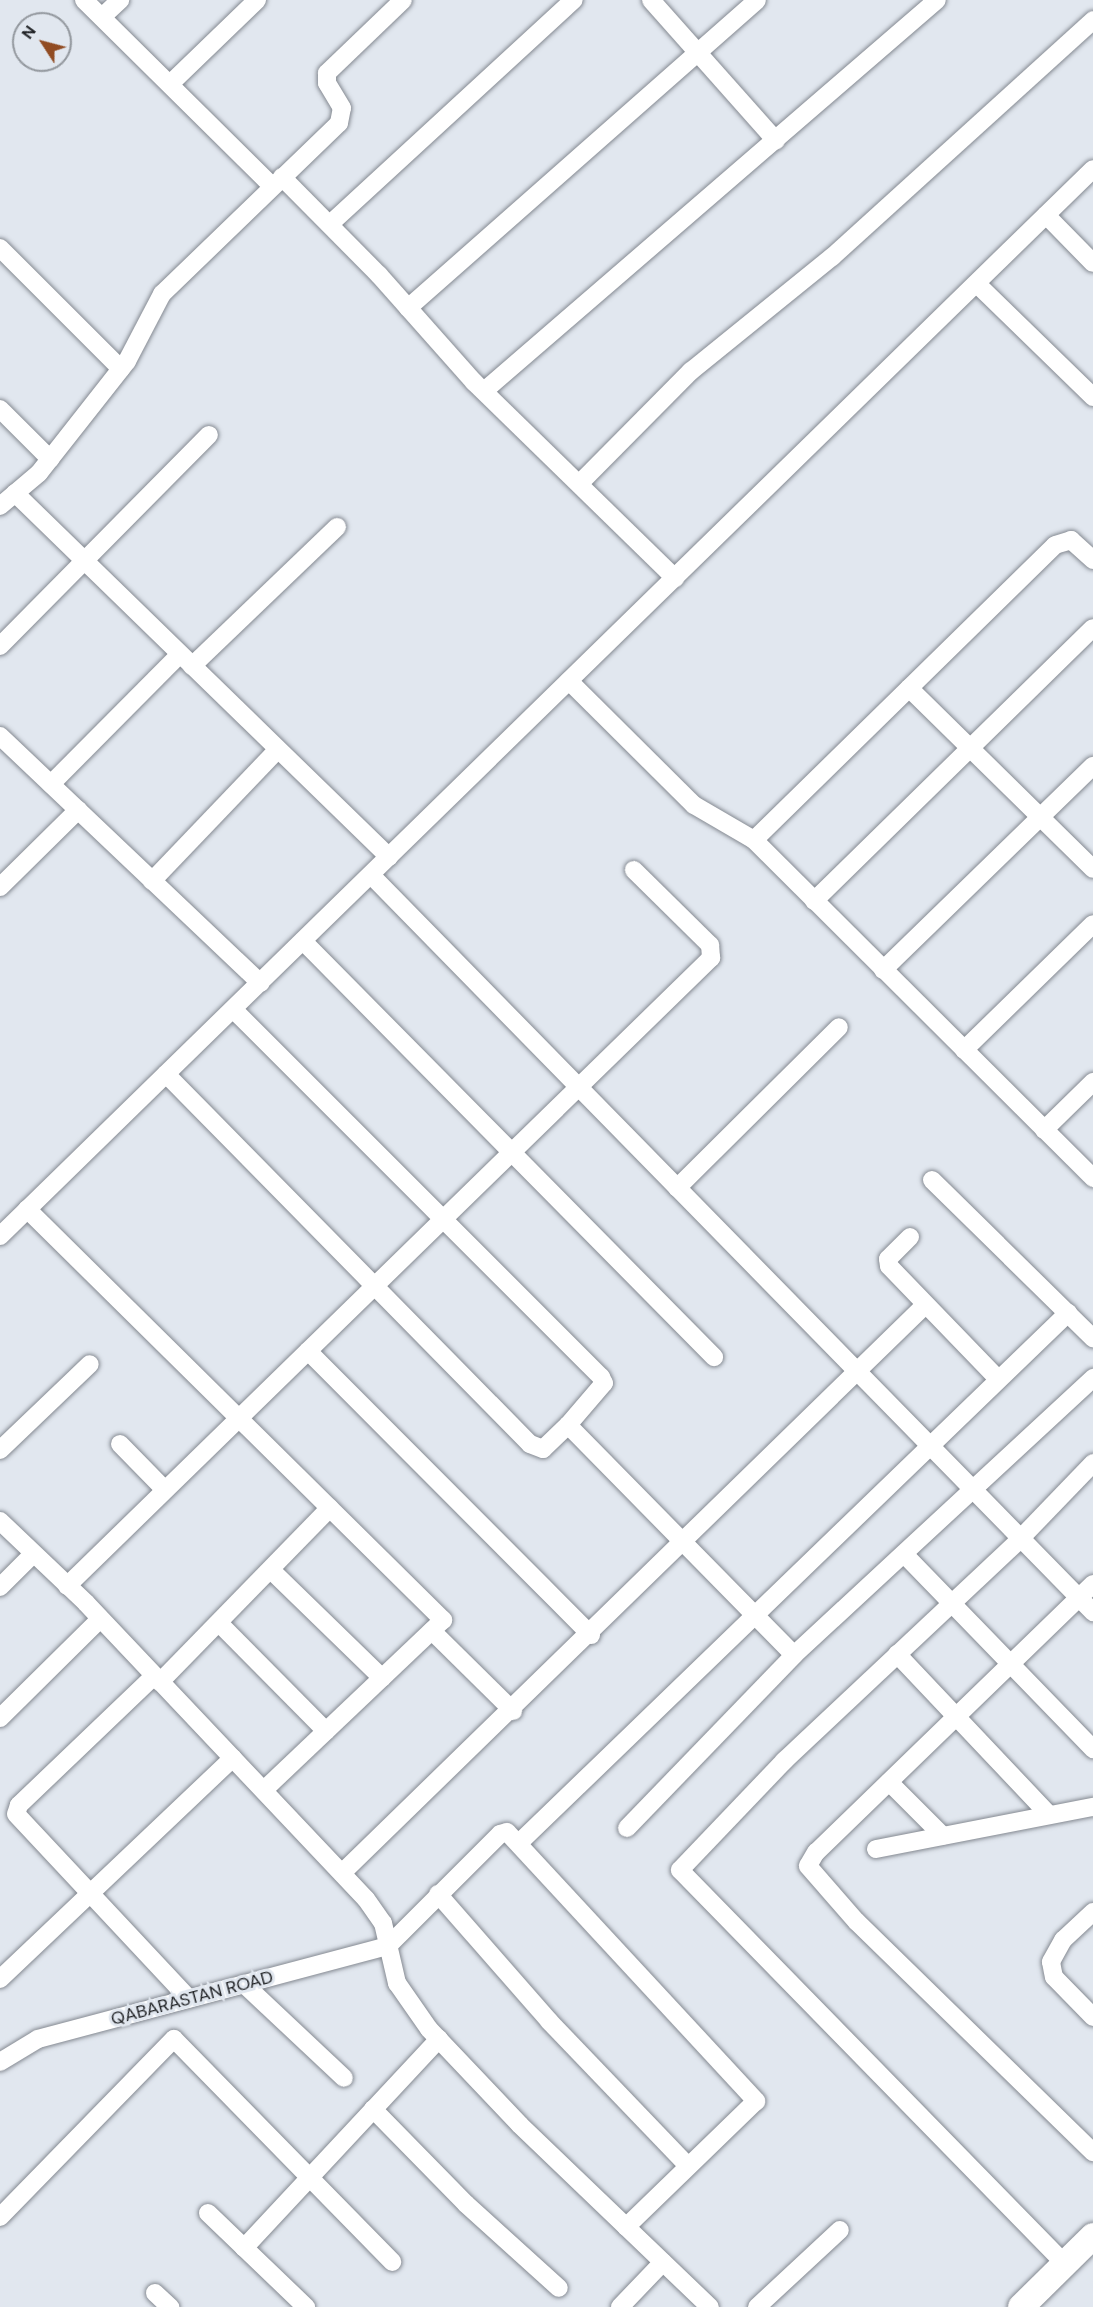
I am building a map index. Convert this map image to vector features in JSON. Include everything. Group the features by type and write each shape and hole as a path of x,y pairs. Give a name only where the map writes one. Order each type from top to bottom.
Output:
{"street":[{"path":"84,0 170,84 277,181 330,224 484,391 675,578"},
{"path":"102,17 120,0"},
{"path":"170,84 256,0"},
{"path":"0,506 50,459 121,369 162,294 342,117 341,103 326,79 328,70 404,0"},
{"path":"330,224 574,0"},
{"path":"651,0 776,141"},
{"path":"408,308 757,0"},
{"path":"484,391 937,0"},
{"path":"580,483 691,371 832,257 1093,20"},
{"path":"0,1236 1093,169"},
{"path":"1046,215 1093,263"},
{"path":"0,248 121,369"},
{"path":"977,284 1093,397"},
{"path":"0,409 50,459"},
{"path":"0,646 209,435"},
{"path":"15,493 389,857"},
{"path":"51,784 186,660 337,527"},
{"path":"754,840 1061,541 1075,542 1093,560"},
{"path":"814,901 1093,628"},
{"path":"570,681 694,805 754,840 1093,1178"},
{"path":"909,688 1093,869"},
{"path":"0,736 260,983"},
{"path":"152,880 278,749"},
{"path":"883,970 1093,766"},
{"path":"0,887 78,810"},
{"path":"67,1586 713,955 710,945 634,870"},
{"path":"370,875 581,1085 677,1188 1019,1540 1093,1612"},
{"path":"964,1050 1092,928"},
{"path":"303,941 714,1357"},
{"path":"166,1074 376,1284 530,1444 543,1449 568,1425 604,1383 601,1377 233,1009"},
{"path":"677,1188 839,1027"},
{"path":"1044,1130 1093,1082"},
{"path":"932,1180 1093,1338"},
{"path":"27,1209 443,1620 264,1790"},
{"path":"910,1237 887,1263 998,1379"},
{"path":"342,1873 513,1711 926,1305"},
{"path":"520,1842 1068,1313"},
{"path":"308,1351 591,1635"},
{"path":"0,1450 90,1364"},
{"path":"627,1828 794,1655 973,1492 1093,1378"},
{"path":"568,1425 682,1545 794,1655"},
{"path":"120,1444 165,1490"},
{"path":"1065,2264 681,1873 687,1858 897,1654 1019,1540 1093,1463"},
{"path":"189,1999 22,1823 17,1809 219,1623 330,1508"},
{"path":"0,1521 100,1619 342,1873 377,1914 397,1983 439,2039 626,2227 710,2307"},
{"path":"0,1587 33,1554"},
{"path":"904,1554 1093,1749"},
{"path":"271,1570 382,1678"},
{"path":"1093,1584 816,1852 810,1871 1093,2152"},
{"path":"0,1718 100,1619"},
{"path":"219,1623 326,1731"},
{"path":"432,1631 513,1711"},
{"path":"897,1654 1050,1815"},
{"path":"0,1979 233,1758"},
{"path":"889,1782 943,1836"},
{"path":"876,1849 1093,1806"},
{"path":"388,1946 500,1834 507,1832 520,1842 756,2101 687,2165 626,2227"},
{"path":"438,1894 549,2021 687,2165"},
{"path":"1093,1912 1063,1940 1051,1962 1054,1977 1093,2017"},
{"name":"QABARASTAN ROAD","path":"0,2062 38,2039 388,1946"},
{"path":"244,1984 344,2078"},
{"path":"0,2217 174,2039 392,2262"},
{"path":"244,2248 439,2039"},
{"path":"373,2109 465,2204 559,2288"},
{"path":"208,2213 306,2307"},
{"path":"757,2307 840,2230"},
{"path":"1021,2307 1093,2236"},
{"path":"620,2307 663,2262"},
{"path":"155,2293 170,2307"}]}
